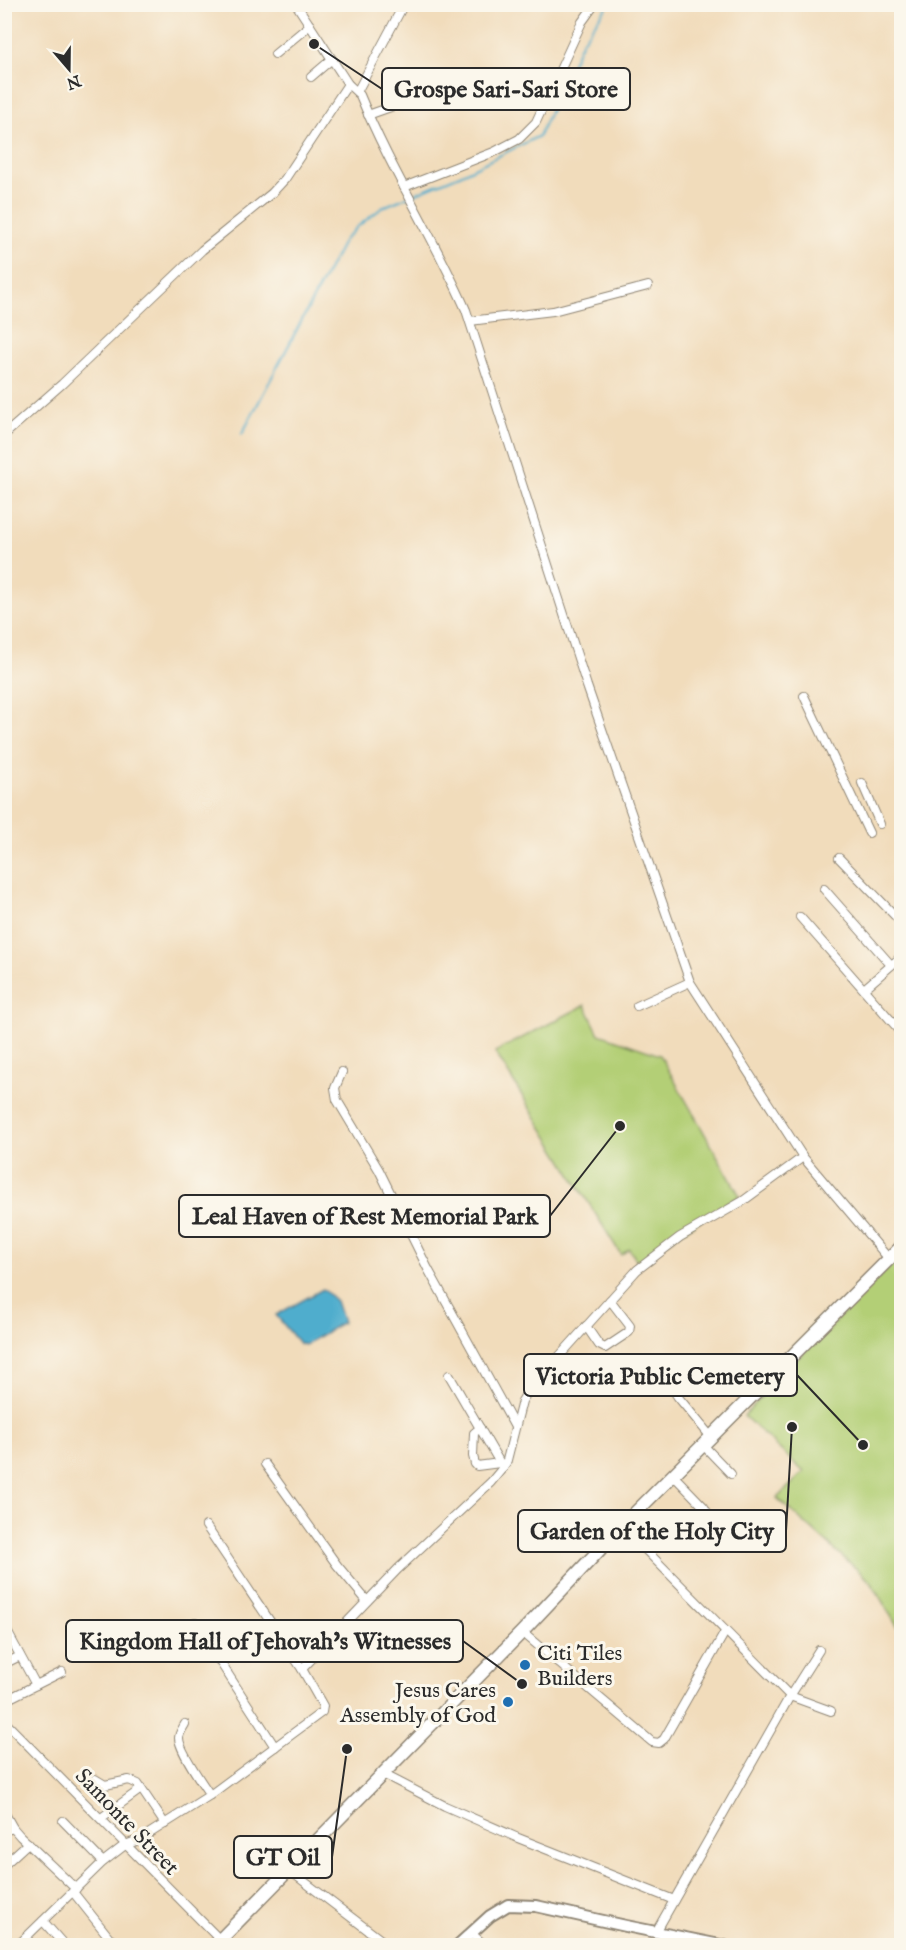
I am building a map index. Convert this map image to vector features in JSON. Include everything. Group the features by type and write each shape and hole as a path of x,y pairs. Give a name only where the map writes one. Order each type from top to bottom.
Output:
{"main road":[{"path":"220,1943 622,1526 902,1246"},
{"path":"457,1946 490,1916 508,1905 536,1906 725,1946"}],"street":[{"path":"296,4 348,84 357,92 404,187 449,270 470,321 587,686 690,982 803,1157 889,1259"},
{"path":"357,92 404,4"},
{"path":"404,187 494,152 524,135 536,122 582,22 595,4"},
{"path":"275,54 310,25"},
{"path":"311,77 332,59"},
{"path":"4,435 202,250 285,180 348,84"},
{"path":"368,115 436,91"},
{"path":"470,321 554,310 648,286"},
{"path":"804,696 869,832"},
{"path":"862,783 880,824"},
{"path":"839,858 902,923"},
{"path":"824,889 891,965"},
{"path":"800,916 901,1032"},
{"path":"864,989 902,956"},
{"path":"637,1006 690,982"},
{"path":"342,1072 335,1088 340,1106 379,1170 428,1269 515,1427"},
{"path":"480,1428 472,1438 475,1464 477,1466 506,1464 522,1401 528,1391 637,1270 680,1237 743,1201 803,1157"},
{"path":"586,1326 599,1345 605,1348 629,1332 630,1326 610,1299"},
{"path":"662,1372 731,1474"},
{"path":"449,1375 501,1465"},
{"path":"265,1464 337,1565 367,1601"},
{"path":"302,1669 398,1569 491,1482 501,1465"},
{"path":"673,1475 704,1507 715,1526"},
{"path":"17,1946 74,1890 125,1845 139,1840 210,1795 323,1709 302,1669 206,1526"},
{"path":"622,1526 790,1696 831,1711"},
{"path":"195,1623 275,1747"},
{"path":"522,1632 656,1743 664,1739 725,1632"},
{"path":"8,1633 36,1685"},
{"path":"656,1932 790,1696 819,1650"},
{"path":"4,1664 20,1656"},
{"path":"4,1701 62,1672"},
{"name":"Samonte Street","path":"4,1720 220,1943"},
{"path":"185,1724 179,1734 179,1741 194,1771 210,1795"},
{"path":"383,1774 445,1806 518,1838 674,1900"},
{"path":"95,1779 105,1785 129,1780 138,1784 165,1824"},
{"path":"101,1818 141,1789"},
{"path":"4,1812 13,1828 74,1890 116,1946"},
{"path":"63,1821 104,1862"},
{"path":"4,1831 13,1828"},
{"path":"4,1865 28,1843"},
{"path":"288,1870 389,1946"},
{"path":"42,1921 65,1946"},
{"path":"471,1933 485,1946"}],"green space":[{"path":"585,1005 599,1034 660,1055 740,1196 678,1234 639,1264 629,1249 621,1255 495,1052"},
{"path":"901,1255 901,1633 871,1582 777,1498 804,1472 744,1416 783,1373"}],"water":[{"path":"323,1289 336,1301 343,1322 305,1345 299,1343 276,1315"}],"waterway":[{"path":"242,434 344,240 383,207 462,174 539,136 582,41 609,4"}],"place":[{"name":"Grospe Sari-Sari Store","path":"314,44"},
{"name":"Leal Haven of Rest Memorial Park","path":"620,1126"},
{"name":"Garden of the Holy City","path":"792,1427"},
{"name":"Victoria Public Cemetery","path":"863,1445"},
{"name":"Citi Tiles Builders","path":"525,1665"},
{"name":"Kingdom Hall of Jehovah's Witnesses","path":"522,1684"},
{"name":"Jesus Cares Assembly of God","path":"508,1702"},
{"name":"GT Oil","path":"347,1749"}]}
